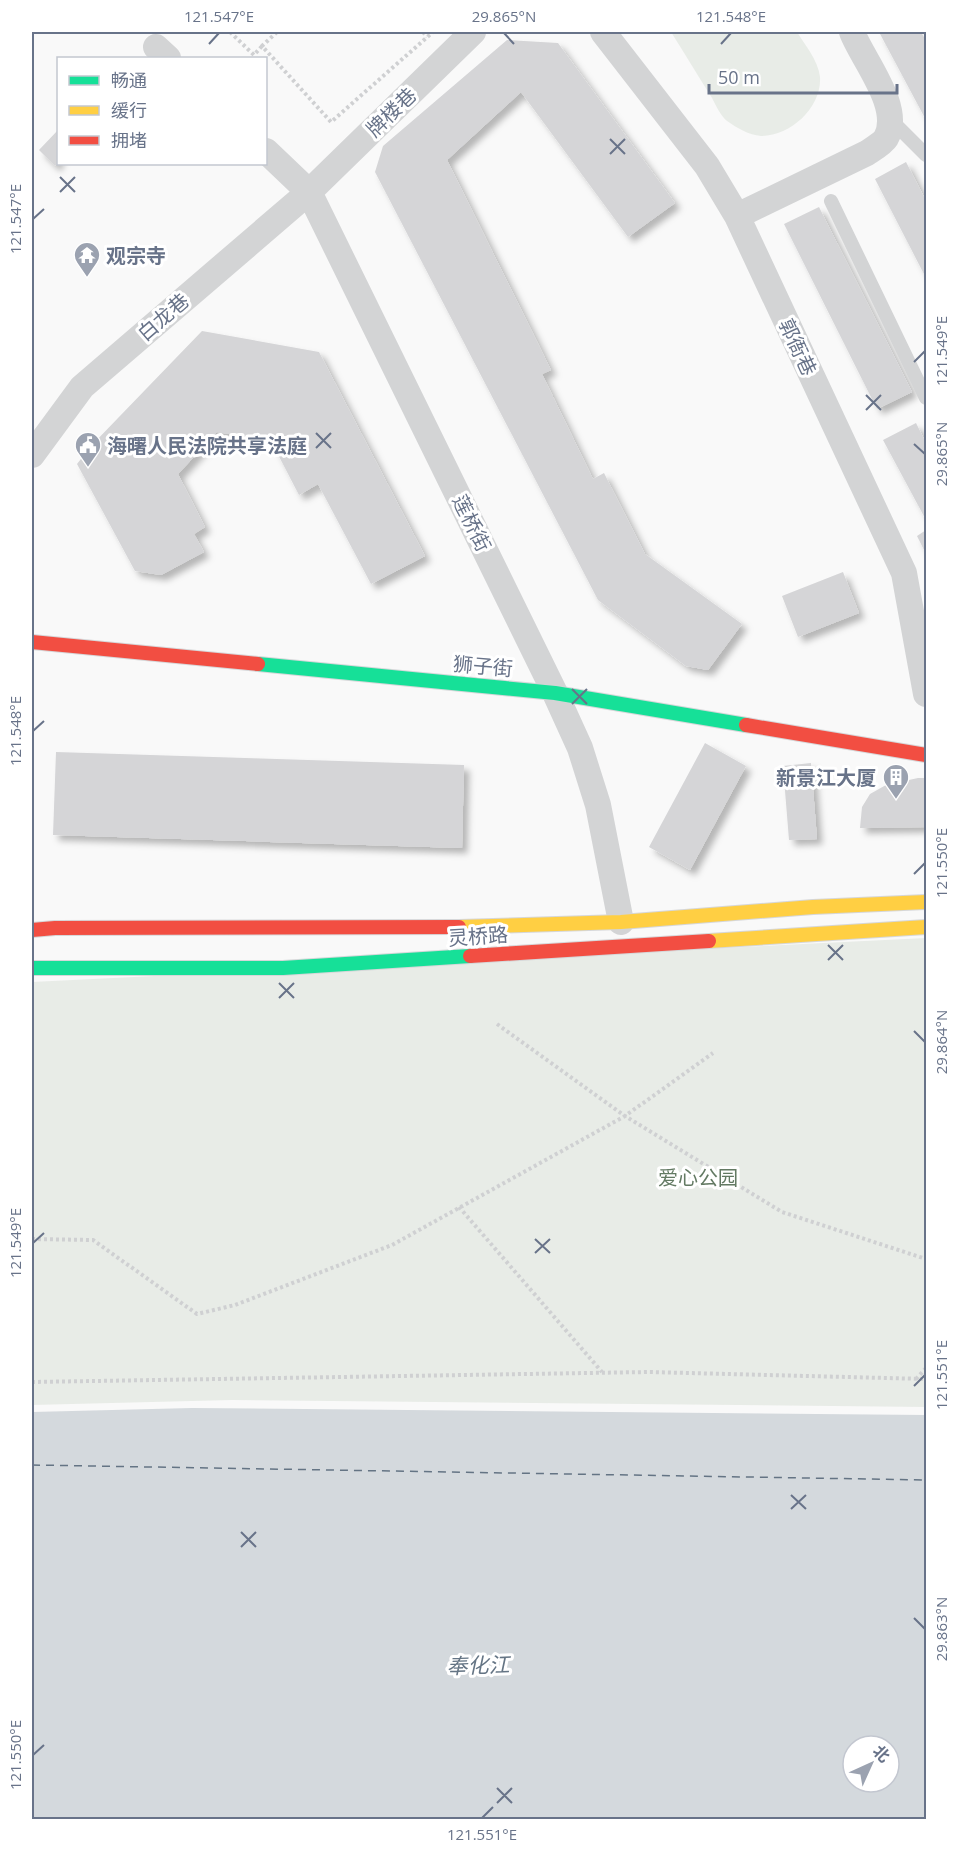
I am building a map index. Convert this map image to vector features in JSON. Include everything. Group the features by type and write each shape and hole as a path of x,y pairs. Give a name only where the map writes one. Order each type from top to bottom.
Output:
{"main road":[{"name":"狮子街","path":"32,642 555,693 927,755"},
{"name":"灵桥路","path":"32,930 55,928 420,928 621,922 813,907 927,902"},
{"name":"灵桥路","path":"32,968 283,968 927,927"}],"street":[{"name":"牌楼巷","path":"309,192 473,32"},
{"name":"郭衙巷","path":"603,32 707,166 737,216 904,573 927,694"},
{"path":"737,216 867,153 886,138 890,119 883,90 852,32"},
{"name":"莲桥街","path":"267,152 309,192 555,693 580,748 598,805 621,922"},
{"name":"白龙巷","path":"32,455 82,387 309,192"}],"lane":[{"path":"890,119 927,155"},
{"path":"831,201 927,398"}],"path":[{"path":"230,32 254,55 276,32"},
{"path":"423,32 427,37"},
{"path":"262,46 331,122 433,32"},
{"path":"497,1024 625,1116 782,1212 927,1259"},
{"path":"32,1239 93,1240 197,1314 235,1305 392,1245 625,1116 713,1053"},
{"path":"459,1208 603,1373"},
{"path":"915,1380 927,1368"},
{"path":"32,1382 649,1372 927,1379"}],"green space":[{"path":"671,32 797,32 811,53 819,71 819,88 816,99 802,118 783,131 761,136 743,131 723,116"},
{"name":"爱心公园","path":"926,938 926,1407 232,1400 32,1405 32,982"}],"water":[{"name":"奉化江","path":"192,1408 926,1415 926,1819 32,1819 32,1412"}],"building":[{"path":"879,32 921,32 926,41 926,120"},
{"path":"507,40 558,43 675,203 628,237 521,92 447,160 551,370 542,374 593,479 604,473 645,554 742,624 708,670 686,666 598,600 375,172 383,146"},
{"path":"57,131 57,163 55,166 39,150"},
{"path":"906,162 926,201 926,278 875,179"},
{"path":"819,207 912,392 877,409 784,224"},
{"path":"202,331 319,352 425,556 371,584 318,484 299,495 271,441 217,432 178,474 205,527 194,534 204,552 161,575 135,571 77,464 91,446"},
{"path":"916,423 926,443 926,520 883,440"},
{"path":"926,530 926,554 917,536"},
{"path":"843,572 859,613 798,637 782,596"},
{"path":"705,743 746,766 690,870 649,847"},
{"path":"56,752 464,765 462,848 53,835"},
{"path":"811,763 817,839 789,840 783,766"},
{"name":"新景江大厦","path":"926,778 926,827 860,828 862,807 870,794 886,785"}],"ferry route":[{"path":"32,1465 926,1480"}],"traffic: fast":[{"path":"258,664 555,693 746,725"},
{"path":"32,968 283,968 470,956"}],"traffic: slow":[{"path":"459,927 621,922 813,907 926,902"},
{"path":"709,941 926,927"}],"traffic: jam":[{"path":"32,642 258,664"},
{"path":"746,725 926,755"},
{"path":"32,930 55,928 459,927"},
{"path":"470,956 709,941"}],"place":[{"name":"观宗寺","path":"87,278"},
{"name":"海曙人民法院共享法庭","path":"88,468"},
{"name":"新景江大厦","path":"896,800"}]}
